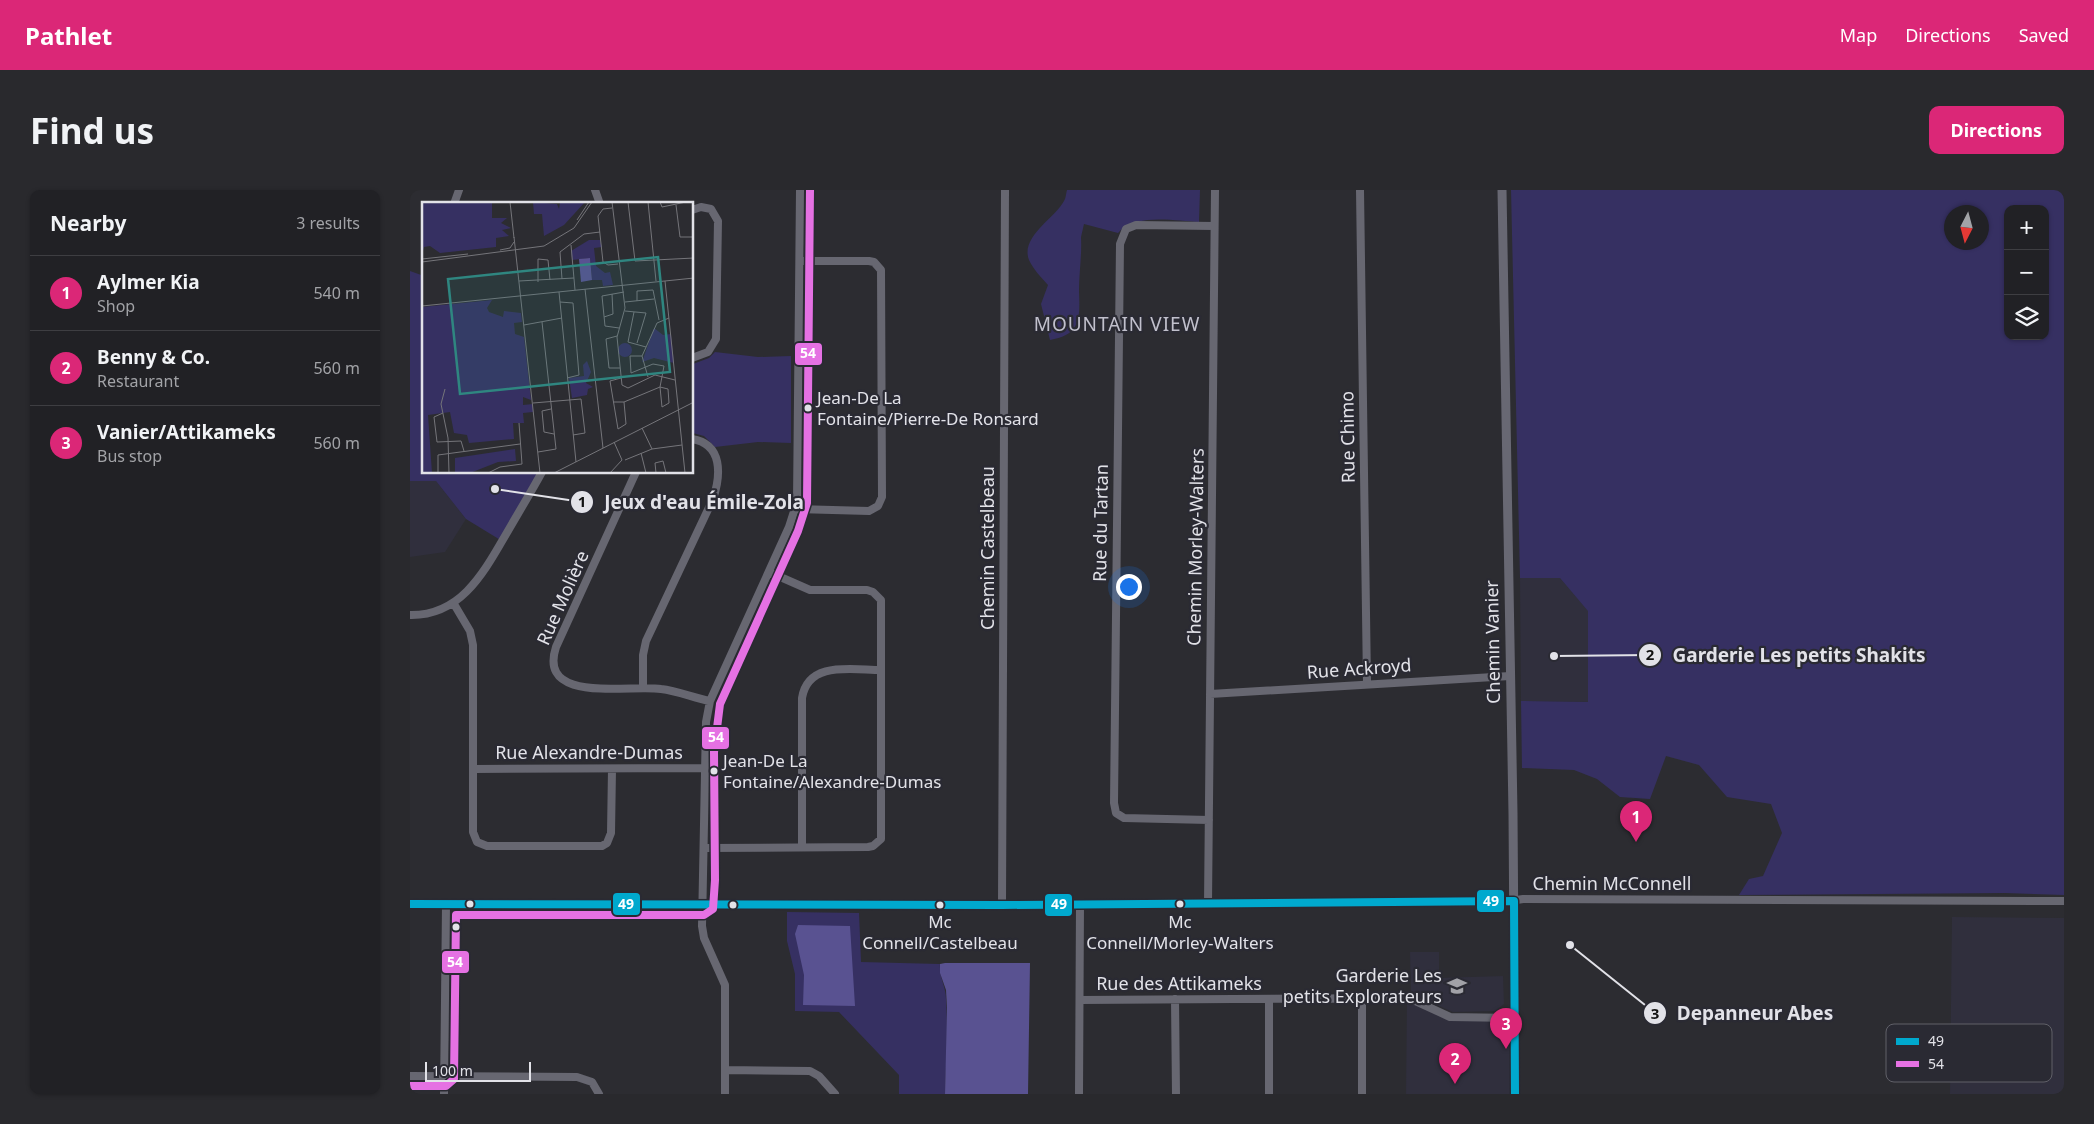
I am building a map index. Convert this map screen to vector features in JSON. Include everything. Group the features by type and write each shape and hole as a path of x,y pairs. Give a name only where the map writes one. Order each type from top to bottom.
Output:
{"main road":[{"name":"Chemin Vanier","path":"1502,190 1514,901 1515,1094"}],"street":[{"path":"455,202 459,190"},
{"path":"595,190 599,202"},
{"path":"725,1094 725,985 704,938 704,768 706,722 710,702 796,510 799,482 800,190"},
{"name":"Chemin Castelbeau","path":"1002,905 1005,190"},
{"name":"Chemin Morley-Walters","path":"1208,904 1214,190"},
{"name":"Rue Chimo","path":"1360,190 1367,683"},
{"path":"694,209 700,207 711,209 717,216 718,230 716,339 708,352 694,357"},
{"name":"Rue du Tartan","path":"1209,820 1124,818 1119,816 1114,809 1114,784 1121,238 1126,229 1136,225 1214,226"},
{"path":"796,510 869,510 878,506 882,497 880,270 878,265 869,261 800,262"},
{"path":"643,688 643,655 646,641 713,499 717,483 718,464 714,451 706,443 694,440"},
{"path":"410,615 433,613 454,604 482,574 541,474"},
{"name":"Rue Molière","path":"635,474 556,647 553,659 558,675 568,684 575,686 668,690 710,702"},
{"path":"704,848 868,847 873,846 880,839 882,605 878,595 867,590 810,590 769,572"},
{"path":"454,604 473,638 473,832 477,842 487,846 597,847 607,843 611,833 612,769"},
{"path":"802,846 802,698 806,684 811,678 824,671 881,670"},
{"name":"Rue Ackroyd","path":"1210,694 1367,683 1510,676"},
{"name":"Rue Alexandre-Dumas","path":"474,769 704,768"},
{"name":"Chemin McConnell","path":"410,904 1080,905 1556,899 2064,901"},
{"path":"444,1094 446,905"},
{"path":"1079,1094 1080,905"},
{"path":"1175,999 1176,1094"},
{"path":"1269,999 1269,1094"},
{"path":"1362,999 1362,1094"},
{"name":"Rue des Attikameks","path":"1080,1000 1411,999 1450,1017 1514,1018"},
{"path":"725,1070 810,1071 819,1076 836,1094"},
{"path":"410,1076 578,1077 592,1082 599,1094"}],"shaded area":[{"path":"1067,190 1200,190 1199,222 1145,220 1125,227 1118,233 1084,224 1081,237 1079,309 1076,324 1068,334 1050,340 1041,304 1048,285 1029,260 1029,243 1060,207"},
{"path":"1511,190 2064,190 2064,895 2005,893 1739,895 1749,879 1763,876 1782,833 1771,804 1727,797 1699,765 1666,756 1650,799 1620,797 1597,779 1574,770 1522,768 1521,701 1588,702 1588,611 1560,578 1520,578"},
{"path":"410,271 422,275 422,474 541,474 502,541 466,519 436,481 410,481"},
{"path":"715,352 758,357 791,356 791,443 758,442 715,447 704,436 694,433 694,364 709,358"},
{"path":"410,481 436,481 466,519 445,552 410,557"},
{"path":"1520,578 1560,578 1588,610 1588,702 1521,701"},
{"path":"787,912 859,913 861,962 940,964 947,1011 945,1094 899,1094 899,1075 839,1012 795,1011 795,974 787,941"},
{"path":"1952,917 2064,918 2064,1094 1950,1094 1950,1082 2052,1082 2052,1024 1951,1024"},
{"path":"798,925 850,926 855,1006 803,1005 804,975 795,934"},
{"name":"Garderie Les petits Explorateurs","path":"1410,952 1439,952 1439,978 1503,976 1504,1004 1495,1011 1453,1012 1411,994"},
{"path":"1030,963 1028,1094 945,1094 947,1008 946,990 940,973 940,964"},
{"path":"1407,998 1440,1014 1514,1018 1515,1094 1406,1094"}],"transit line":[{"name":"54","path":"410,1086 446,1086 454,1079 456,915 704,915 713,909 715,880 714,752 720,704 798,531 807,503 810,190"},
{"name":"49","path":"410,904 1002,905 1514,901 1515,1094"}],"place":[{"name":"Jean-De La Fontaine/Pierre-De Ronsard","path":"808,408"},
{"name":"Jeux d'eau Émile-Zola","path":"495,489"},
{"name":"Garderie Les petits Shakits","path":"1554,656"},
{"name":"Jean-De La Fontaine/Alexandre-Dumas","path":"714,771"},
{"name":"Aylmer Kia","path":"1636,842"},
{"name":"Mc Connell/Morley-Walters","path":"1180,904"},
{"name":"Mc Connell/Castelbeau","path":"940,905"},
{"name":"Depanneur Abes","path":"1570,945"},
{"name":"Garderie Les petits Explorateurs","path":"1457,986"},
{"name":"Vanier/Attikameks","path":"1506,1049"},
{"name":"Benny & Co.","path":"1455,1084"}],"district":[{"name":"MOUNTAIN VIEW","path":"1117,324"}]}
